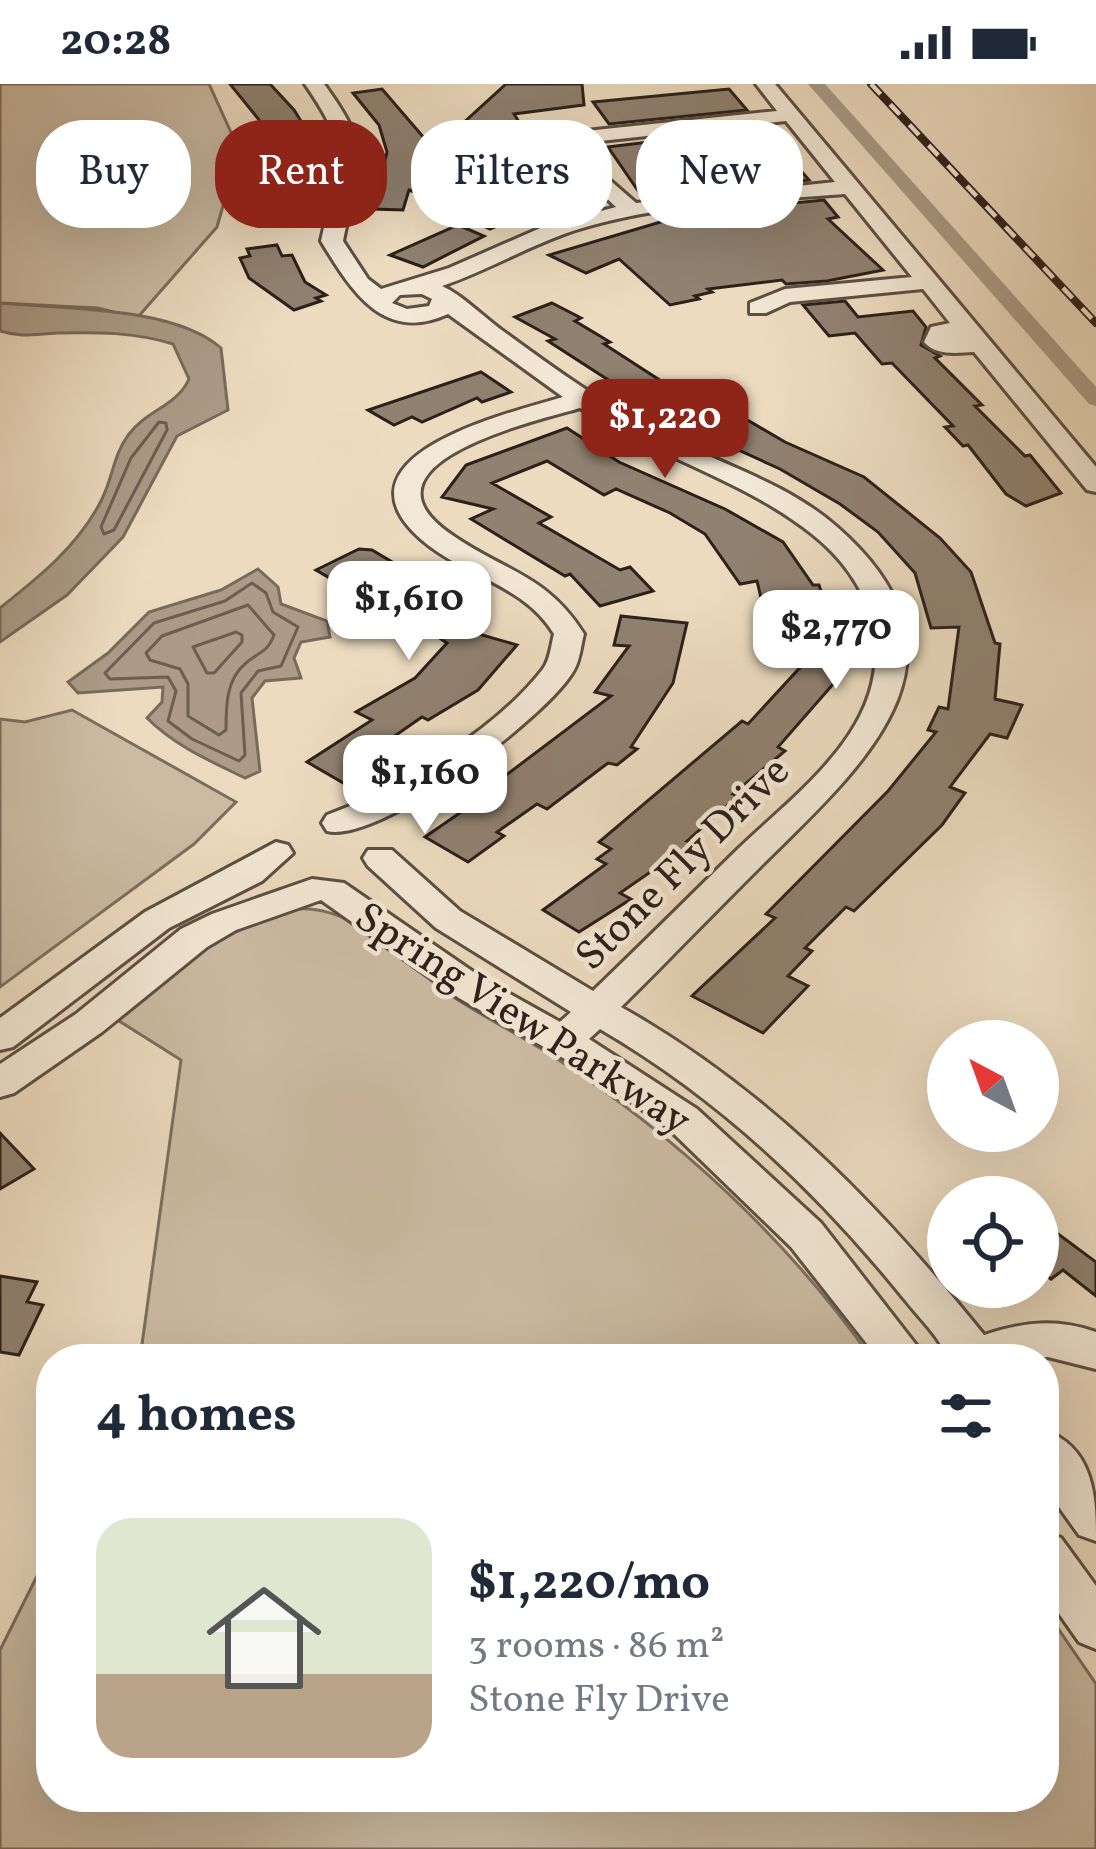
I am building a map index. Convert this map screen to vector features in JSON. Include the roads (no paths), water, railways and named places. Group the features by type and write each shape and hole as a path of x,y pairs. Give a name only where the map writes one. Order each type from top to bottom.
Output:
{"street":[{"path":"314,84 349,142 350,163 332,241 359,284 379,298 472,268 554,230 632,210 850,187"},
{"path":"765,84 1096,484"},
{"path":"632,210 592,175 572,143 574,137 791,115"},
{"path":"422,315 439,310 472,268"},
{"path":"356,275 410,286"},
{"path":"758,308 785,296 928,282"},
{"name":"Stone Fly Drive","path":"410,286 445,299 479,327 664,446 776,496 830,534 860,566 882,601 892,662 885,700 849,758 564,1041"},
{"name":"Stone Fly Drive","path":"379,298 380,308 393,314 479,327"},
{"path":"0,1083 89,1023 194,938 211,909 250,873 306,833 409,795 547,688 562,669 568,646 563,622 539,595 424,529 409,509 410,479 424,461 447,445 585,398"},
{"path":"0,1037 140,931 211,909 364,880 409,795"},
{"name":"Spring View Parkway","path":"893,1344 806,1235 719,1148 650,1093 472,989 322,891 286,881 278,873 306,833 363,830 415,895 466,933 683,1063 784,1143 882,1241 963,1344"},
{"path":"1019,1344 1038,1338 1069,1340 1096,1351"},
{"path":"1059,1470 1096,1520"},
{"path":"1059,1574 1096,1626"}],"water":[{"path":"0,303 116,312 201,334 221,348 228,410 177,436 123,537 67,595 0,642 0,608 81,532 101,501 129,434 177,396 189,379 173,344 115,334 8,333 0,331"},
{"path":"258,569 278,587 281,604 327,621 330,637 301,642 294,658 301,678 265,681 252,698 260,771 245,778 158,728 147,718 162,702 163,687 78,693 68,682 108,653 149,612 221,590"}],"waterway":[{"path":"816,84 1096,400"}],"railway":[{"path":"871,84 1096,323"}]}
